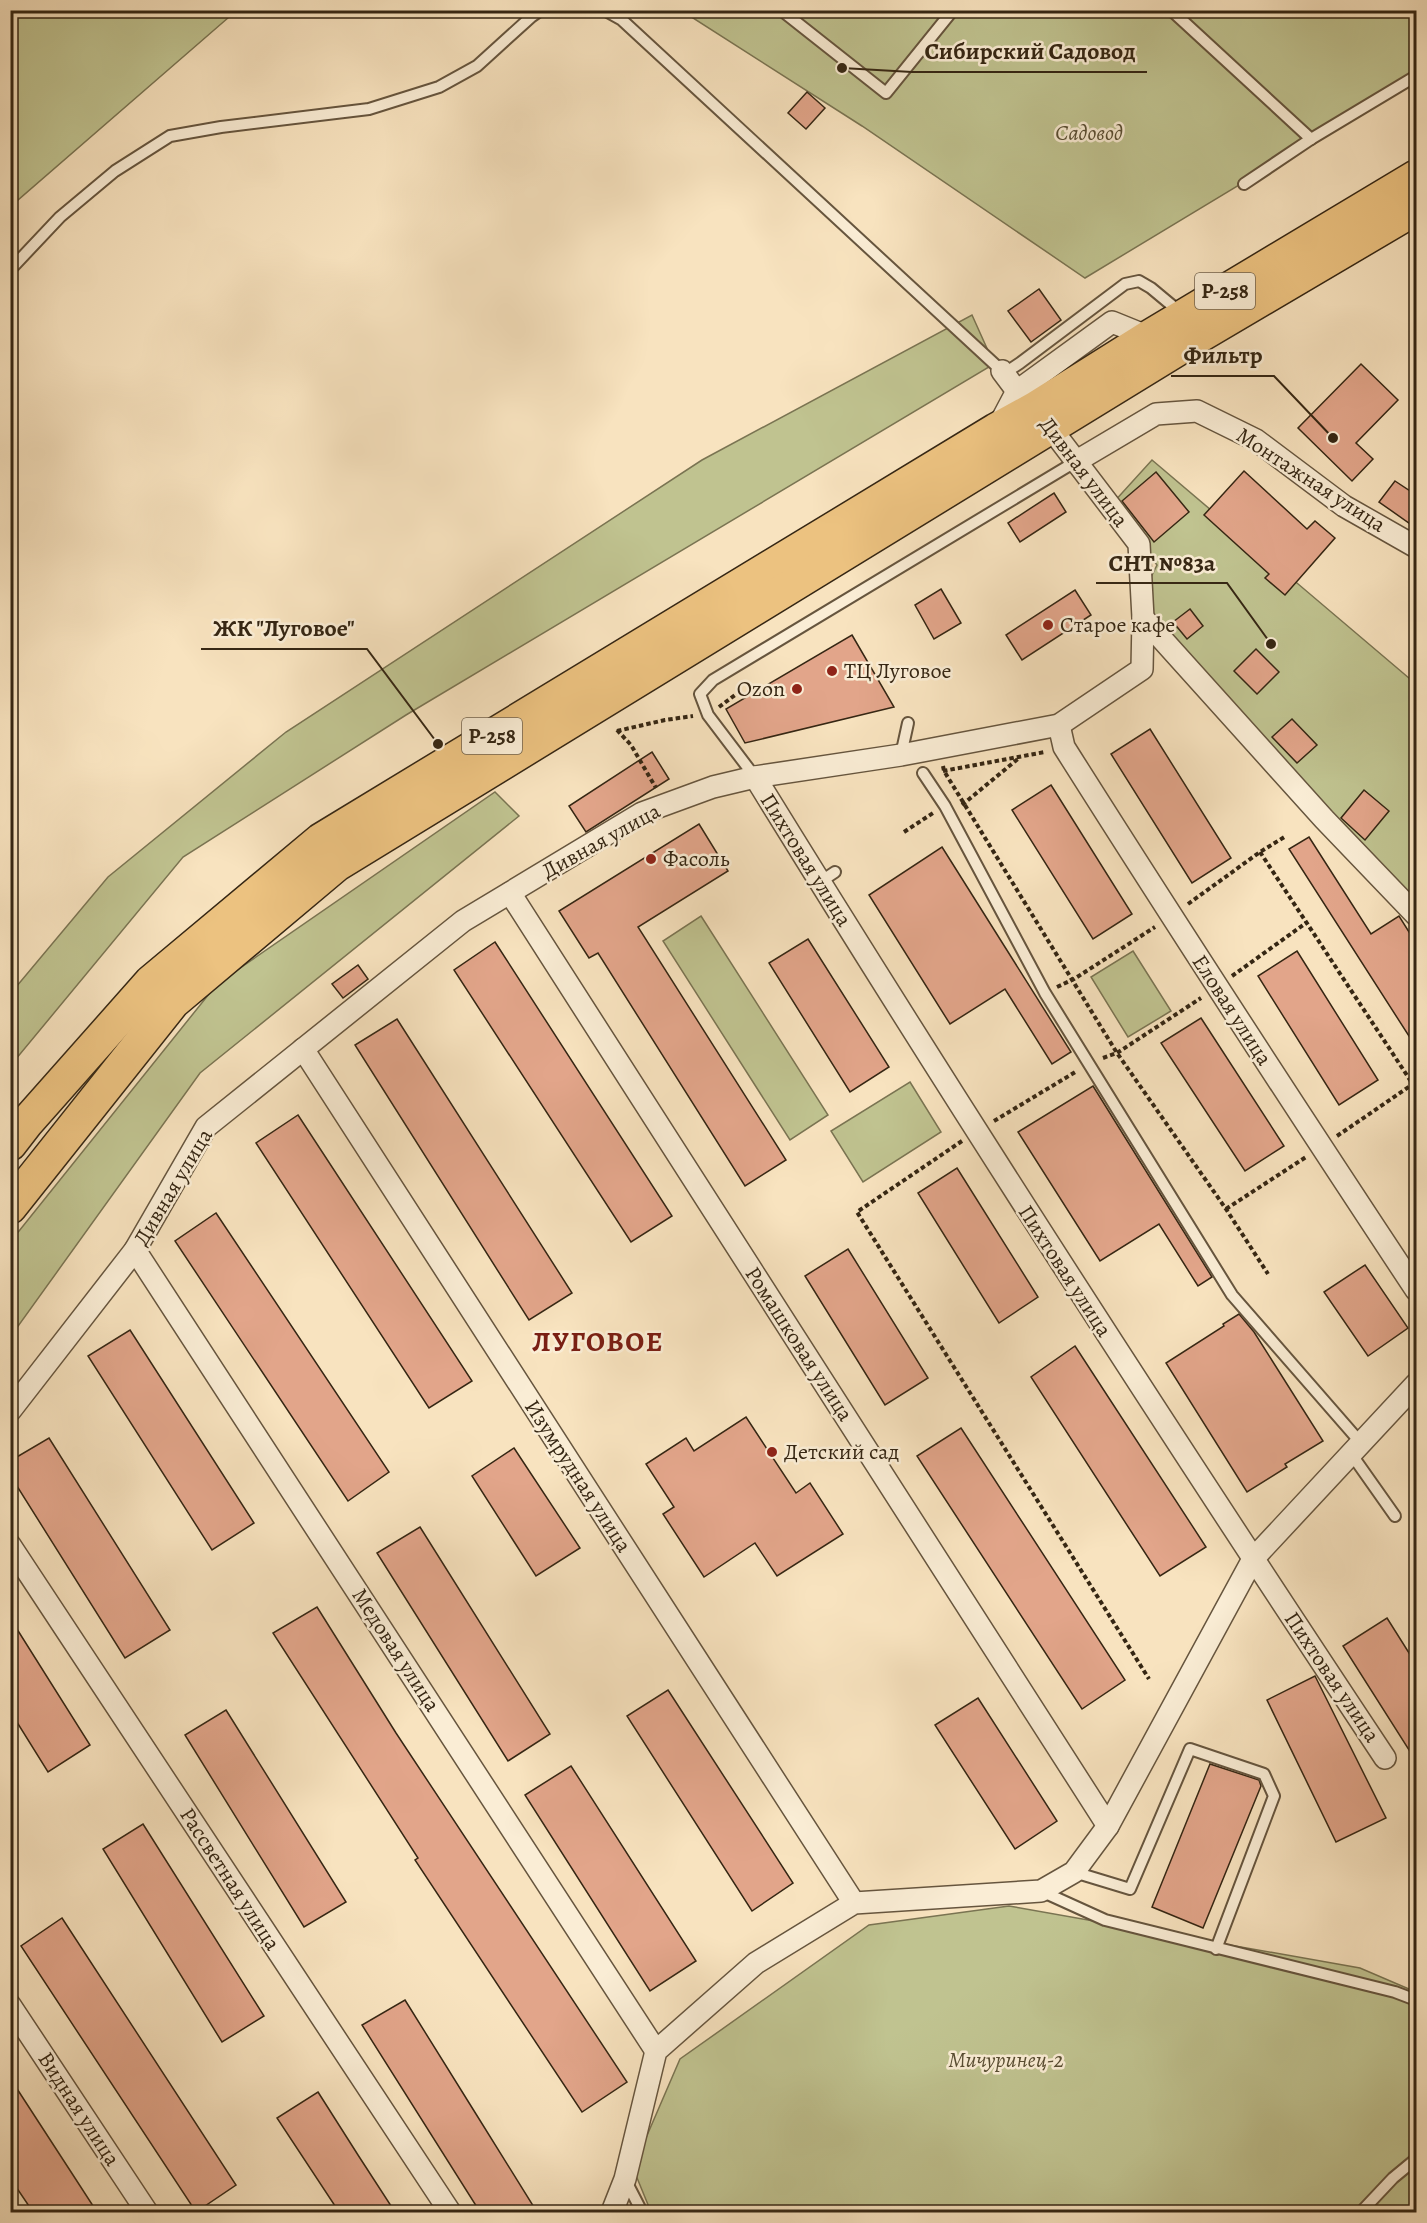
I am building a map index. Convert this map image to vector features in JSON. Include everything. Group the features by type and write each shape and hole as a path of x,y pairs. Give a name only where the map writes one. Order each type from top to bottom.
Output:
{"main road":[{"name":"Р-258","path":"10,1144 151,982 321,840 1416,177"},
{"path":"10,1207 173,1002 336,865 1035,409 1199,336 1402,220 1416,208"}],"street":[{"name":"Дивная улица","path":"10,1411 135,1250 206,1127 463,921 642,813 713,787 754,777 902,755 1059,724 1142,669 1143,618 1139,544 1035,409 1002,371"},
{"name":"Монтажная улица","path":"1075,462 1156,414 1197,411 1256,440 1344,506 1416,547"},
{"path":"1143,618 1324,819 1416,915"},
{"name":"Еловая улица","path":"1059,724 1064,747 1321,1148 1416,1290"},
{"name":"Пихтовая улица","path":"754,777 828,877 976,1132 1253,1560 1385,1758"},
{"name":"Ромашковая улица","path":"510,893 1108,1826"},
{"name":"Изумрудная улица","path":"303,1049 854,1903"},
{"name":"Медовая улица","path":"135,1250 656,2051"},
{"path":"612,2212 625,2179 656,2051 756,1963 854,1903 1041,1891 1074,1872 1108,1826 1253,1560 1416,1384"},
{"name":"Рассветная улица","path":"10,1545 450,2212"},
{"name":"Видная улица","path":"10,2005 147,2212"}],"lane":[{"path":"10,270 60,217 115,171 170,136 221,127 369,109 439,87 477,66 541,10"},
{"path":"604,10 622,20 1002,371 1011,369 1020,363 1125,284 1139,281 1151,288 1184,316"},
{"path":"781,10 886,93 953,10"},
{"path":"1170,10 1311,139"},
{"path":"1244,184 1311,139 1416,76"},
{"path":"754,777 708,715 700,694 713,680 1075,462"},
{"path":"902,755 908,723"},
{"path":"923,773 945,806 1045,993 1232,1296 1356,1449 1395,1516"},
{"path":"1074,1872 1130,1889 1190,1749 1264,1774 1274,1796 1216,1948"},
{"path":"1041,1891 1105,1920 1395,1992 1416,2000"},
{"path":"1361,2212 1393,2178 1416,2159"},
{"path":"625,2179 642,2212"}],"path":[{"path":"617,730 665,720 708,715"},
{"path":"610,723 631,745 651,776"},
{"path":"941,747 944,771 1117,1053 1226,1209 1268,1274"},
{"path":"965,804 1020,758"},
{"path":"904,832 945,806"},
{"path":"1260,852 1416,1089"},
{"path":"1090,1064 976,1132 857,1212 1149,1679"},
{"path":"10,2206 15,2212"}],"green space":[{"path":"11,10 236,10 236,11 11,206"},
{"name":"Садовод","path":"682,11 1416,11 1416,78 1085,278 862,126"},
{"path":"972,315 994,364 406,715 183,857 11,1065 11,993 108,877 286,732 702,460"},
{"path":"1152,460 1416,684 1416,905 1137,605 1157,565 1112,504"},
{"path":"495,792 519,816 200,1073 11,1336 11,1241 217,984"},
{"path":"701,916 828,1115 790,1140 663,941"},
{"path":"1133,951 1171,1011 1128,1037 1091,977"},
{"path":"910,1082 941,1132 863,1182 831,1131"},
{"name":"Мичуринец-2","path":"1009,1906 1360,1968 1416,1992 1416,2212 651,2212 633,2168 680,2059 869,1925"}],"building":[{"path":"807,92 825,108 806,129 788,113"},
{"path":"1039,289 1061,320 1031,342 1008,311"},
{"path":"1361,364 1398,400 1356,443 1373,459 1352,481 1298,428"},
{"path":"1244,471 1307,529 1315,521 1335,538 1285,595 1265,578 1269,574 1204,515"},
{"path":"1156,472 1189,512 1154,542 1122,501"},
{"path":"1395,481 1416,495 1416,528 1379,502"},
{"path":"1054,493 1066,512 1020,542 1008,523"},
{"path":"941,589 961,623 934,639 915,605"},
{"name":"Старое кафе","path":"1075,590 1091,615 1022,660 1006,635"},
{"path":"1190,609 1203,626 1187,639 1173,622"},
{"name":"ТЦ Луговое","path":"852,635 894,707 745,743 726,709"},
{"path":"1256,649 1279,672 1257,694 1234,671"},
{"path":"1292,719 1317,745 1297,763 1272,737"},
{"path":"1150,729 1231,858 1192,883 1111,754"},
{"path":"652,752 669,779 586,832 569,806"},
{"path":"1051,785 1132,914 1093,939 1012,810"},
{"path":"1364,790 1389,811 1365,840 1341,818"},
{"path":"699,824 728,871 638,927 786,1160 745,1186 598,953 589,958 559,911"},
{"path":"1309,837 1371,934 1399,916 1416,943 1416,1047 1289,849"},
{"path":"942,847 1071,1052 1052,1064 1005,989 950,1024 869,895"},
{"path":"808,939 889,1067 850,1092 769,963"},
{"path":"495,942 672,1216 631,1242 454,970"},
{"path":"1297,951 1378,1080 1339,1105 1258,976"},
{"path":"358,965 368,979 343,998 332,984"},
{"path":"1201,1018 1284,1146 1245,1171 1161,1043"},
{"path":"397,1019 572,1293 529,1320 355,1045"},
{"path":"1093,1086 1212,1277 1198,1286 1159,1224 1100,1261 1018,1132"},
{"path":"298,1115 472,1381 429,1408 256,1143"},
{"path":"957,1168 1038,1297 999,1323 918,1193"},
{"path":"216,1213 389,1472 348,1501 175,1241"},
{"path":"848,1249 928,1378 885,1405 805,1276"},
{"path":"1365,1265 1408,1328 1368,1356 1324,1292"},
{"path":"1239,1314 1254,1332 1323,1441 1285,1464 1287,1467 1247,1492 1166,1363"},
{"path":"130,1330 254,1523 212,1550 88,1356"},
{"path":"1075,1346 1206,1547 1160,1576 1031,1377"},
{"path":"746,1417 796,1493 810,1483 843,1534 777,1576 755,1543 704,1577 663,1514 674,1507 646,1464 686,1438 694,1451"},
{"path":"961,1428 1125,1680 1082,1709 917,1456"},
{"path":"49,1438 170,1630 125,1658 10,1475 10,1461"},
{"path":"514,1448 580,1548 536,1576 472,1476"},
{"path":"420,1527 550,1734 508,1761 377,1553"},
{"path":"317,1607 396,1733 627,2082 582,2112 415,1860 418,1858 273,1633"},
{"path":"10,1618 90,1745 48,1772 10,1711"},
{"path":"1387,1618 1416,1664 1416,1761 1343,1646"},
{"path":"1315,1676 1386,1818 1336,1842 1267,1700"},
{"path":"668,1690 793,1883 752,1911 627,1716"},
{"path":"978,1698 1057,1821 1015,1849 935,1725"},
{"path":"226,1710 346,1902 304,1927 185,1735"},
{"path":"1210,1764 1259,1780 1261,1786 1203,1928 1152,1907"},
{"path":"571,1766 696,1961 650,1991 525,1795"},
{"path":"143,1824 264,2016 222,2042 103,1849"},
{"path":"62,1918 236,2185 196,2212 21,1946"},
{"path":"405,2000 537,2212 480,2212 362,2025"},
{"path":"10,2078 97,2212 33,2212 10,2178"},
{"path":"318,2092 395,2212 339,2212 277,2118"}],"place":[{"name":"Сибирский Садовод","path":"842,68"},
{"name":"Фильтр","path":"1333,438"},
{"name":"Старое кафе","path":"1048,625"},
{"name":"СНТ №83а","path":"1271,644"},
{"name":"ТЦ Луговое","path":"832,671"},
{"name":"Ozon","path":"797,689"},
{"name":"ЖК \"Луговое\"","path":"438,744"},
{"name":"Фасоль","path":"651,859"},
{"name":"Детский сад","path":"772,1452"}],"district":[{"name":"ЛУГОВОЕ","path":"598,1342"}]}
